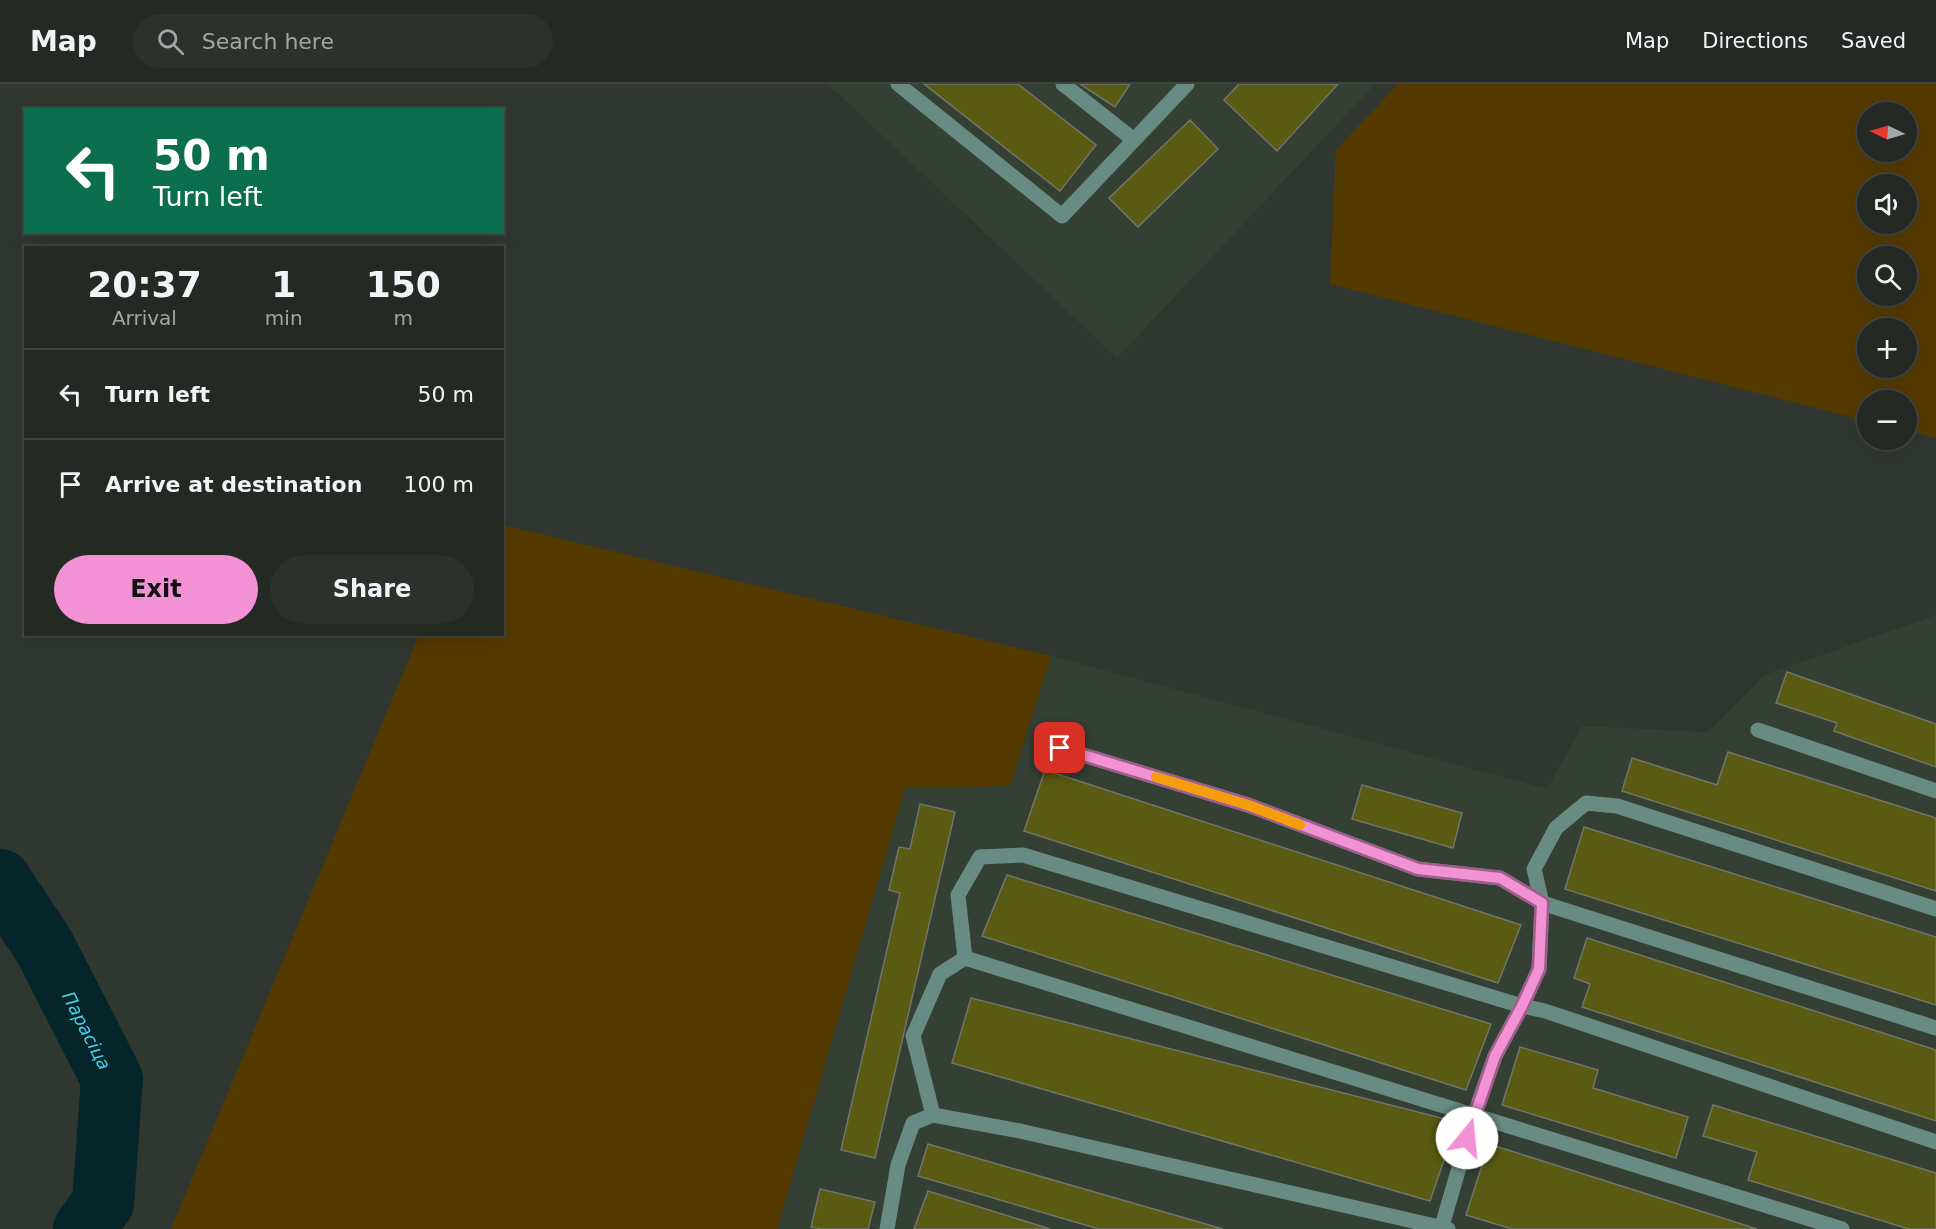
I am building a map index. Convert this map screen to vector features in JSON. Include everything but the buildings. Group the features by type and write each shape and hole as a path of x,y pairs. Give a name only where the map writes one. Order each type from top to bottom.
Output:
{"lane":[{"path":"898,84 1062,216 1186,84"},
{"path":"1063,84 1134,140"},
{"path":"1758,730 1936,791"},
{"path":"1060,748 1248,805 1418,869 1500,878 1542,903 1936,1028"},
{"path":"887,1229 898,1165 913,1123 933,1115 1020,1131 1445,1228 1474,1116 1495,1056 1539,969 1542,903 1534,868 1556,828 1586,803 1617,806 1936,909"},
{"path":"965,958 958,896 980,857 1023,855 1545,1011 1936,1142"},
{"path":"933,1115 913,1036 940,974 965,958 1842,1229"}],"shaded area":[{"path":"828,84 1375,84 1117,358"},
{"path":"1398,84 1936,84 1936,438 1917,433 1917,390 1857,390 1857,418 1330,284 1336,150"},
{"path":"504,525 1051,656 1010,786 905,788 777,1229 171,1229 419,636 504,636"},
{"path":"1936,615 1936,1229 777,1229 905,788 1010,786 1051,656 1547,789 1582,726 1708,732 1765,675"}],"waterway":[{"name":"Парасіца","path":"0,880 44,946 112,1079 103,1203 84,1229"}],"slow traffic":[{"path":"1156,777 1248,805 1300,825"}],"route":[{"path":"1060,748 1248,805 1418,869 1500,878 1542,903 1539,969 1495,1056 1467,1138"}]}
